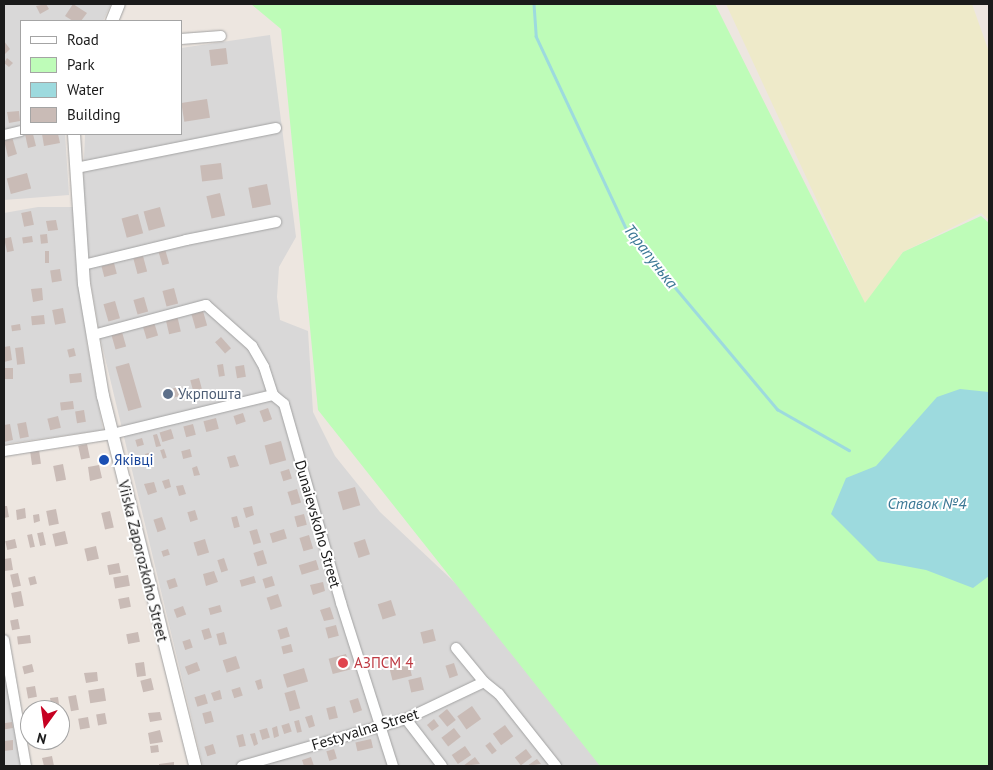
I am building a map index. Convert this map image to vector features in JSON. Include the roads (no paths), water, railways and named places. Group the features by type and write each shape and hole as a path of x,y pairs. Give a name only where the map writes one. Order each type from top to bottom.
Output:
{"street":[{"path":"112,20 119,4"},
{"path":"182,39 221,36"},
{"path":"76,168 276,128"},
{"path":"4,135 20,131"},
{"name":"Viiska Zaporozkoho Street","path":"74,135 83,265 93,335 112,434 195,766"},
{"path":"83,265 186,240 276,222"},
{"name":"Dunaievskoho Street","path":"93,335 206,305 252,346 264,367 273,394 284,404 341,603 393,766"},
{"path":"4,451 112,434 273,394"},
{"path":"4,640 26,766"},
{"path":"456,648 484,682 499,694 556,766"},
{"name":"Festyvalna Street","path":"242,766 406,719 484,682"},
{"path":"406,719 442,766"}],"water":[{"name":"Ставок №4","path":"960,389 989,392 989,576 973,588 926,570 878,561 831,514 846,478 876,466 937,397"}],"waterway":[{"name":"Тарапунька","path":"534,4 536,36 627,230 777,409 849,450"}],"place":[{"name":"Укрпошта","path":"168,394"},
{"name":"Яківці","path":"104,460"},
{"name":"АЗПСМ 4","path":"343,663"}]}
